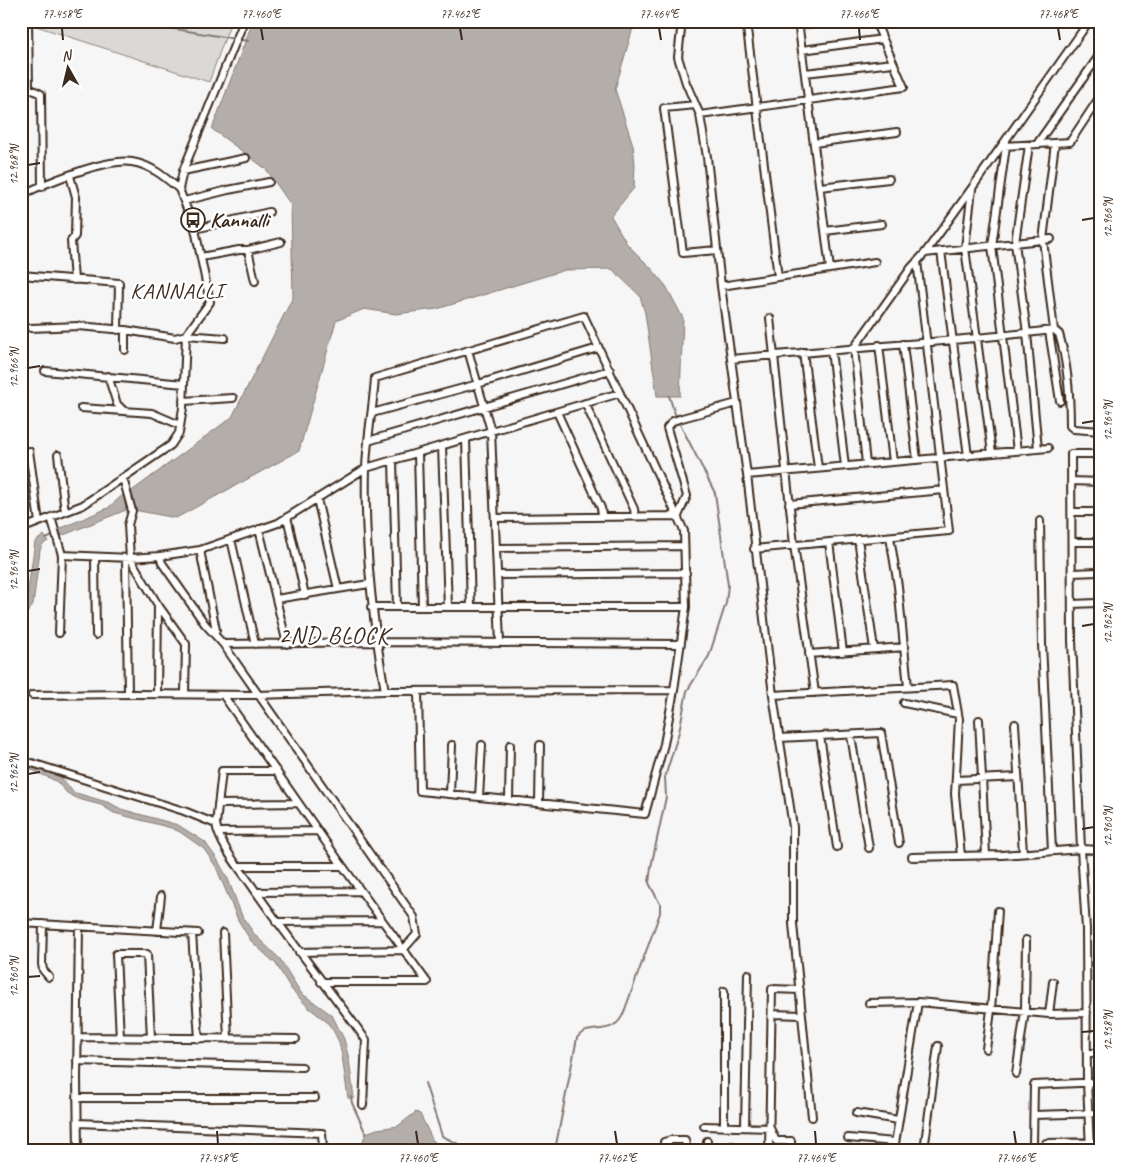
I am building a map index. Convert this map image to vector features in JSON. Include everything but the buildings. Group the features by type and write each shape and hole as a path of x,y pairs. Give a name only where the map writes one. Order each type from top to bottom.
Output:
{"street":[{"path":"28,21 28,88 41,94 42,187"},
{"path":"179,189 184,171 244,21"},
{"path":"682,21 678,57 686,83 700,115 707,157 721,286 747,475 754,549 792,827 793,924 812,1117"},
{"path":"746,21 778,277"},
{"path":"830,21 799,23 830,269"},
{"path":"700,115 904,87 874,21"},
{"path":"866,464 854,348 1003,147 1085,27"},
{"path":"802,50 883,39"},
{"path":"1037,144 1101,53"},
{"path":"805,73 893,63"},
{"path":"1003,147 1070,142 1101,95"},
{"path":"696,105 664,108 683,253 717,250"},
{"path":"814,143 897,132"},
{"path":"1054,143 1043,240 1060,401"},
{"path":"1029,145 1016,243 1038,448"},
{"path":"1003,147 992,246 1017,451"},
{"path":"184,171 246,158"},
{"path":"21,196 86,169 109,164 132,162 160,172 179,189 184,201 194,229 210,302 186,335 180,425 171,445 83,505 21,529"},
{"path":"70,176 76,197 75,236 71,241 74,280"},
{"path":"820,187 889,179"},
{"path":"184,201 269,182"},
{"path":"972,188 965,248 992,453"},
{"path":"194,229 269,212"},
{"path":"825,232 882,224"},
{"path":"925,253 1052,239"},
{"path":"201,257 248,250 280,242"},
{"path":"248,250 254,281"},
{"path":"941,251 968,456"},
{"path":"754,549 949,531 917,261"},
{"path":"721,286 876,262"},
{"path":"21,275 120,283 122,330 125,350"},
{"path":"385,691 376,642 369,584 366,468 375,378 584,316 684,532 686,606 664,744 645,814 420,791 418,691"},
{"path":"770,318 789,504 815,693"},
{"path":"31,328 78,326 175,338 186,335 225,338"},
{"path":"731,359 1003,337 1052,331 1059,334 1067,368 1071,416 1070,426 1074,429 1101,430"},
{"path":"903,344 917,460"},
{"path":"879,346 893,462"},
{"path":"372,413 598,348"},
{"path":"468,350 491,431 500,643"},
{"path":"831,350 845,466"},
{"path":"803,352 818,468"},
{"path":"368,441 610,370"},
{"path":"45,371 184,384"},
{"path":"108,376 117,404 124,411"},
{"path":"62,555 128,558 160,556 200,550 278,523 366,468 620,393"},
{"path":"183,401 233,398"},
{"path":"585,403 634,509 635,516"},
{"path":"678,516 687,496 667,428 678,420 737,403"},
{"path":"80,408 152,413 180,425"},
{"path":"557,412 601,508 602,515"},
{"path":"466,439 471,607"},
{"path":"442,446 448,607"},
{"path":"747,475 1048,448"},
{"path":"29,451 38,522"},
{"path":"418,453 422,607"},
{"path":"1090,1150 1088,1142 1086,930 1072,640 1071,454 1101,454"},
{"path":"58,455 66,512"},
{"path":"393,460 398,607"},
{"path":"124,478 132,511 128,525 128,694"},
{"path":"1072,481 1101,482"},
{"path":"789,504 944,490"},
{"path":"317,499 338,589"},
{"path":"1072,512 1101,512"},
{"path":"494,518 602,515 678,516"},
{"path":"51,517 62,555 59,633"},
{"path":"288,517 305,594"},
{"path":"1040,521 1042,644 1052,851"},
{"path":"259,529 287,644"},
{"path":"890,537 898,586 908,687"},
{"path":"230,539 255,644"},
{"path":"858,539 874,649"},
{"path":"829,542 843,652"},
{"path":"1072,542 1098,542"},
{"path":"496,548 684,546"},
{"path":"200,550 216,630 214,634"},
{"path":"160,556 162,563 205,624 223,644 414,917 417,934 403,950 298,952"},
{"path":"95,557 96,635"},
{"path":"128,558 186,644 185,694"},
{"path":"1072,573 1098,572"},
{"path":"497,575 686,573"},
{"path":"276,599 369,584"},
{"path":"1072,604 1098,603"},
{"path":"157,694 158,605"},
{"path":"372,607 686,606"},
{"path":"223,644 376,642 680,644"},
{"path":"809,654 904,647"},
{"path":"773,696 953,684 958,714 955,794 961,856"},
{"path":"32,695 257,695 385,691 674,690"},
{"path":"223,694 342,866 427,982 321,982"},
{"path":"904,703 958,714"},
{"path":"979,720 986,855"},
{"path":"1015,724 1023,853"},
{"path":"779,738 881,733 899,843"},
{"path":"851,735 869,848"},
{"path":"820,736 837,847"},
{"path":"450,794 452,745"},
{"path":"479,797 482,745"},
{"path":"509,800 510,745"},
{"path":"539,803 540,745"},
{"path":"32,763 184,811 216,824"},
{"path":"277,771 222,771 216,824 218,832 238,866 276,922 366,1040 363,1105"},
{"path":"956,780 1018,777"},
{"path":"218,804 298,803"},
{"path":"218,832 318,831"},
{"path":"912,857 1101,850"},
{"path":"238,866 342,866"},
{"path":"256,892 360,890"},
{"path":"157,931 161,896"},
{"path":"986,1049 998,911"},
{"path":"276,922 382,921"},
{"path":"21,923 195,933 198,1039"},
{"path":"43,924 42,964 43,970 49,977"},
{"path":"78,1150 79,926"},
{"path":"223,933 228,1039"},
{"path":"1016,1074 1025,1011 1026,940"},
{"path":"120,1038 116,954 147,954 151,1038"},
{"path":"745,1127 748,974"},
{"path":"1050,1014 1052,982"},
{"path":"769,1150 772,989 800,990"},
{"path":"724,991 724,1127"},
{"path":"869,1003 918,1002 1050,1014 1087,1013"},
{"path":"894,1150 918,1002"},
{"path":"772,1014 802,1015"},
{"path":"78,1037 296,1040"},
{"path":"924,1150 938,1046"},
{"path":"1087,1052 1101,1053"},
{"path":"77,1061 302,1068"},
{"path":"1033,1143 1034,1085 1101,1082"},
{"path":"78,1098 315,1098"},
{"path":"856,1112 898,1120"},
{"path":"1034,1115 1101,1113"},
{"path":"78,1123 322,1133 322,1150"},
{"path":"704,1126 770,1128"},
{"path":"770,1128 776,1141 791,1140 791,1150"},
{"path":"848,1138 895,1142"},
{"path":"664,1150 664,1142 685,1140 687,1150"},
{"path":"706,1141 707,1150"},
{"path":"1046,1143 1101,1142"}],"shaded area":[{"path":"36,21 231,21 209,82 36,26"},
{"path":"253,21 635,21 615,89 633,145 635,164 634,188 611,216 627,244 666,286 683,318 680,396 657,396 645,313 640,296 612,269 565,270 437,309 396,314 364,309 336,321 299,451 176,518 134,510 129,493 232,417 293,297 291,205 266,169 212,129"},
{"path":"124,494 126,510 61,536 57,530 108,508"},
{"path":"44,535 48,541 42,545 40,550 33,605 21,621 21,609 26,603 35,542"},
{"path":"21,759 58,773 73,792 110,803 121,809 178,825 205,842 228,879 242,916 255,935 280,959 301,993 332,1015 344,1039 349,1059 354,1098 348,1098 339,1042 333,1030 326,1021 309,1008 291,989 276,964 251,941 238,920 216,867 204,849 171,828 114,813 101,805 78,799 67,793 56,781 21,765"},
{"path":"416,1112 420,1114 433,1141 449,1150 353,1150 360,1149 366,1133 377,1129 398,1126"}],"waterway":[{"path":"127,21 248,41"},
{"path":"555,1150 577,1038 589,1030 609,1027 621,1018 660,913 660,904 649,883 666,797 665,777 679,732 687,691 709,656 726,603 728,585 715,493 675,414 669,396"},
{"path":"46,539 55,535"},
{"path":"425,1083 442,1136 470,1150"},
{"path":"351,1097 366,1134"}],"place":[{"name":"Kannalli","path":"193,220"}],"district":[{"name":"KANNALLI","path":"177,290"},
{"name":"2ND BLOCK","path":"334,635"}]}
